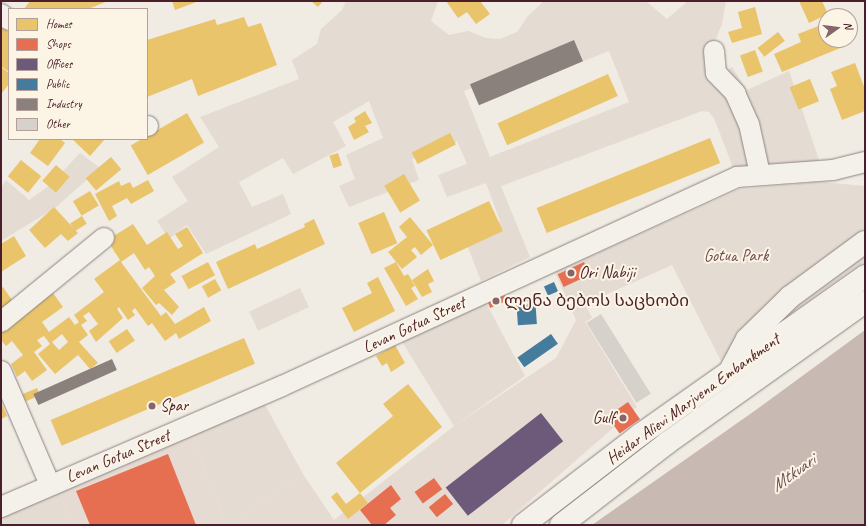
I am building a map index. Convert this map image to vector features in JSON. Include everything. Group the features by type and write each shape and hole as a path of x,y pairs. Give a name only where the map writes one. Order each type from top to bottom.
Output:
{"highway":[{"path":"729,374 747,339 790,297 865,242"},
{"name":"Heidar Alievi Marjvena Embankment","path":"523,525 640,435 729,374 865,276"},
{"name":"Heidar Alievi Marjvena Embankment","path":"561,525 667,444 865,302"}],"street":[{"path":"714,51 716,73 735,93 750,124 760,174"},
{"name":"Levan Gotua Street","path":"1,507 282,386 737,177 760,174 833,170 865,162"},
{"name":"Levan Gotua Street","path":"833,170 865,177"},
{"path":"1,322 104,238"},
{"path":"1,371 50,486"}],"shaded area":[{"path":"589,312 592,318 585,322 637,407 502,525 237,525 246,512 303,474 334,520 454,426 556,358 576,320"},
{"path":"192,434 226,525 73,525 59,491"}],"green space":[{"path":"346,1 438,1 431,21 449,35 468,31 486,38 500,39 517,32 528,16 544,1 646,1 667,19 688,1 726,1 722,24 715,41 705,55 713,81 732,67 747,90 789,71 820,163 748,165 734,170 714,118 709,112 702,111 501,186 530,257 481,281 464,237 500,221 486,183 447,197 438,175 467,164 457,141 412,159 419,180 349,207 339,186 355,179 346,155 383,138 369,101 333,122 346,146 293,174 283,158 239,182 252,207 283,194 291,214 206,254 187,225 169,239 157,221 188,201 172,177 219,147 200,117 299,79 292,60 317,44 321,29 342,10","holes":["575,47 581,62 609,51 629,102 490,157 464,91"]},
{"path":"80,153 100,168 55,208 1,241 1,188 6,180 29,200 50,185"},
{"name":"Gotua Park","path":"822,182 865,186 865,228 788,289 721,361 672,265 585,304 589,312 576,320 555,272 740,189"},
{"path":"865,250 865,261 759,336"},
{"path":"300,288 309,307 258,331 249,312"},
{"path":"485,301 525,376 454,426 401,340"},
{"path":"264,403 303,474 246,512 237,525 226,525 192,434"},
{"path":"59,491 73,525 1,525 1,517"}],"water":[{"name":"Mtkvari","path":"865,330 865,525 592,525 753,412"}],"building: Homes":[{"path":"30,1 108,1 90,8 25,8"},
{"path":"172,1 199,1 175,10"},
{"path":"311,1 323,1 318,7"},
{"path":"446,1 480,1 490,14 476,24 467,12 458,18"},
{"path":"799,1 822,1 825,8 818,8 818,19 809,23"},
{"path":"755,7 762,34 732,43 728,32 742,28 738,12"},
{"path":"244,17 248,27 261,23 277,65 198,96 192,79 148,97 148,40 215,19 217,25"},
{"path":"1,26 8,31 8,71 1,66"},
{"path":"818,26 818,48 840,48 782,72 774,54 801,42 798,34"},
{"path":"778,32 785,41 764,57 758,48"},
{"path":"755,50 763,72 748,77 740,55"},
{"path":"855,63 865,89 865,111 842,120 830,89 837,86 831,72"},
{"path":"1,67 8,72 8,85 1,94"},
{"path":"608,74 618,96 507,145 497,123"},
{"path":"810,79 819,101 799,109 790,87"},
{"path":"365,111 372,123 365,126 369,132 354,140 348,127 356,122 354,118"},
{"path":"187,113 204,142 148,175 131,146 140,140 148,140 148,136"},
{"path":"450,133 456,145 418,164 412,153"},
{"path":"710,138 720,163 547,233 537,208"},
{"path":"39,140 61,140 65,143 48,166 30,153"},
{"path":"73,140 104,140 90,156"},
{"path":"338,153 342,165 333,168 329,156"},
{"path":"111,157 121,169 96,190 86,178"},
{"path":"21,160 41,176 28,193 8,176"},
{"path":"56,165 70,177 56,193 42,181"},
{"path":"404,174 420,201 400,212 384,186"},
{"path":"148,180 154,191 131,204 127,198 112,206 117,216 109,221 95,194 119,181 121,186 130,182 133,188"},
{"path":"90,191 99,206 82,216 73,201"},
{"path":"489,201 503,231 440,260 426,230"},
{"path":"54,207 78,233 68,241 61,234 45,248 29,230"},
{"path":"384,212 397,243 372,254 358,223"},
{"path":"82,216 87,224 75,231 70,223"},
{"path":"410,217 433,245 421,255 415,247 411,250 417,257 402,269 388,252 407,237 399,227"},
{"path":"314,219 325,244 228,289 216,262 255,244 257,249 305,227 304,224"},
{"path":"133,224 147,245 167,232 178,249 183,246 175,234 187,227 203,253 170,274 176,282 164,290 179,307 172,315 159,303 156,305 142,288 155,276 149,267 145,270 134,253 121,262 161,316 166,312 175,324 204,307 211,321 179,339 176,333 165,341 152,323 148,326 135,308 132,311 135,315 128,320 119,307 117,309 123,318 96,342 89,331 98,324 89,312 83,316 87,321 81,325 88,335 79,342 98,363 90,369 78,355 55,374 38,354 50,344 44,336 37,340 42,346 34,352 47,370 32,381 25,371 17,377 11,364 23,355 12,341 6,346 1,340 1,330 53,293 63,307 42,322 49,332 69,317 75,325 79,322 74,315 104,292 94,279 120,260 107,240","holes":["62,334 68,342 59,350 52,342"]},
{"path":"14,236 26,256 1,272 1,244"},
{"path":"208,262 215,275 189,289 182,276"},
{"path":"396,262 404,276 408,274 415,286 411,288 418,299 406,306 384,268"},
{"path":"428,269 434,281 428,284 432,292 422,297 412,280"},
{"path":"378,277 395,311 354,332 342,308 372,293 367,283"},
{"path":"215,279 221,290 208,298 202,286"},
{"path":"3,287 16,306 1,317 1,289"},
{"path":"127,329 135,341 117,353 109,341"},
{"path":"244,338 255,364 62,446 51,420"},
{"path":"395,345 405,363 391,372 387,363 382,366 376,356"},
{"path":"408,384 442,427 360,493 336,463 393,416 383,404"},
{"path":"37,388 40,395 25,402 22,394"},
{"path":"1,402 7,416 1,419"},
{"path":"337,492 346,504 360,493 368,503 348,519 331,497"}],"building: Shops":[{"path":"584,262 590,275 564,287 558,274"},
{"path":"505,295 508,300 490,308 488,302"},
{"name":"Gulf","path":"628,402 640,419 620,434 608,416"},
{"path":"168,454 196,525 90,525 76,491"},
{"path":"434,478 442,489 423,503 415,492"},
{"path":"391,485 401,499 390,508 396,515 384,525 372,525 360,510"},
{"path":"445,494 453,504 437,517 429,507"}],"building: Offices":[{"path":"541,413 563,441 468,516 446,487"}],"building: Public":[{"path":"554,282 558,291 548,296 544,286"},
{"path":"535,297 537,324 518,325 516,298"},
{"path":"551,334 558,344 524,367 517,358"}],"building: Industry":[{"path":"574,40 583,61 479,105 470,84"},
{"path":"112,359 117,370 38,405 33,394"}],"building: Other":[{"path":"601,314 651,394 636,403 587,323"}],"place":[{"name":"Ori Nabiji","path":"571,273"},
{"name":"ლენა ბებოს საცხობი","path":"496,301"},
{"name":"Spar","path":"152,406"},
{"name":"Gulf","path":"623,418"}]}
